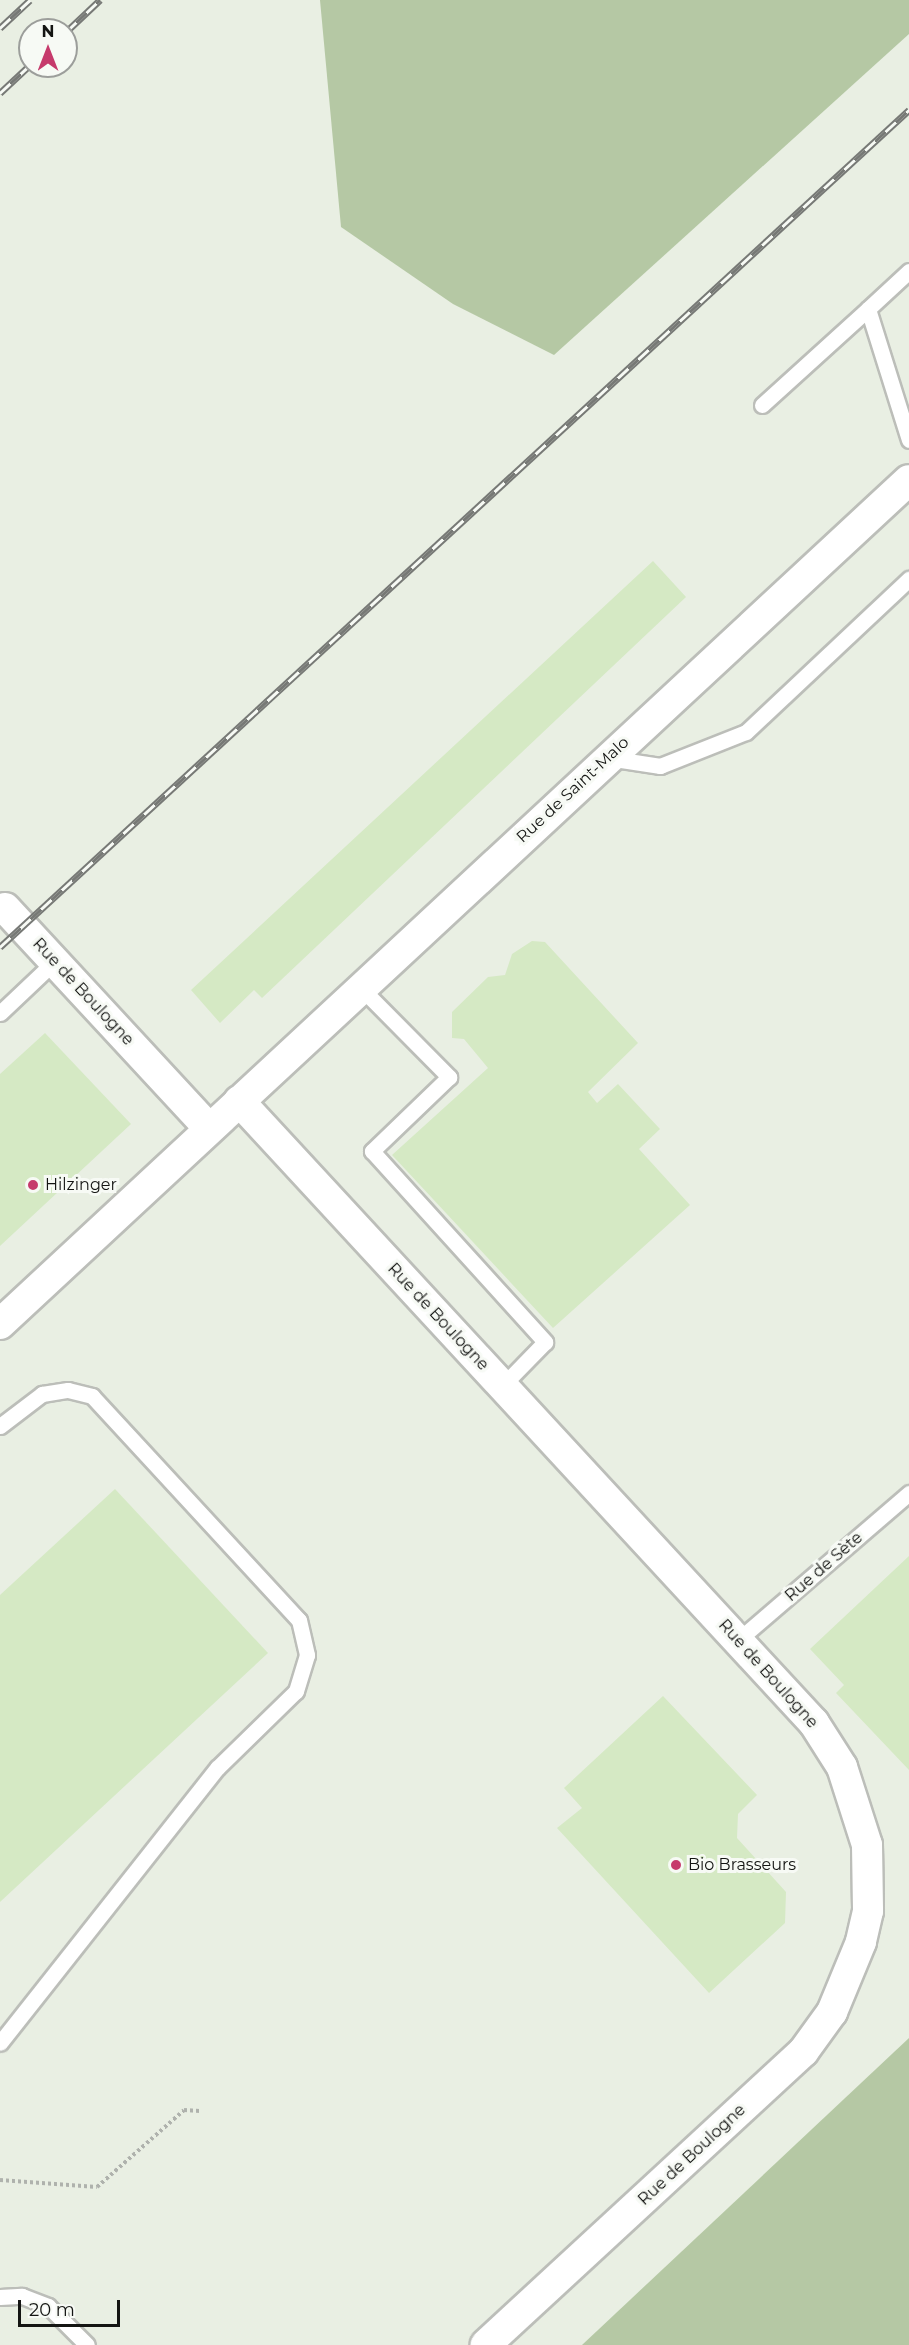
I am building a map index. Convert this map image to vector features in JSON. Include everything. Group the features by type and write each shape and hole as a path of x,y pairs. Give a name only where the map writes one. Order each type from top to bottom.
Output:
{"street":[{"name":"Rue de Saint-Malo","path":"239,1101 909,480"},
{"name":"Rue de Boulogne","path":"3,905 209,1128"},
{"name":"Rue de Boulogne","path":"239,1101 814,1723 842,1767 856,1805 870,1876 868,1911 849,1978 803,2052 486,2345"},
{"path":"0,1324 239,1101"}],"lane":[{"path":"762,405 909,271"},
{"path":"868,309 909,440"},
{"path":"608,758 660,766 746,732 909,579"},
{"path":"0,1013 55,961"},
{"path":"360,987 448,1077 372,1151 545,1341 502,1386"},
{"path":"0,1426 42,1394 68,1390 92,1396 277,1593 299,1620 307,1655 296,1691 217,1768 0,2043"},
{"name":"Rue de Sète","path":"737,1641 909,1493"},
{"path":"0,2297 22,2296 48,2306 87,2345"}],"path":[{"path":"0,2180 97,2187 184,2110 200,2111"}],"shaded area":[{"path":"0,0 909,0 909,2345 0,2345"},
{"path":"320,0 909,0 909,34 554,355 453,304 341,227"},
{"path":"909,2038 909,2345 582,2345"}],"building":[{"path":"653,561 686,597 262,998 254,990 220,1023 191,990"},
{"path":"532,941 545,942 638,1043 588,1092 597,1103 618,1084 660,1129 639,1149 690,1205 553,1328 392,1155 488,1068 464,1039 452,1038 452,1012 488,977 505,975 512,954"},
{"name":"Hilzinger","path":"45,1033 131,1124 0,1246 0,1074"},
{"path":"115,1489 268,1653 0,1902 0,1595"},
{"path":"909,1556 909,1770 836,1693 844,1685 810,1649"},
{"name":"Bio Brasseurs","path":"663,1696 757,1795 738,1814 737,1838 786,1892 785,1923 709,1993 557,1828 582,1808 564,1788"}],"railway":[{"path":"0,28 30,0"},
{"path":"78,21 100,0"},
{"path":"0,93 18,76"},
{"path":"0,947 909,110"}],"place":[{"name":"Hilzinger","path":"33,1185"},
{"name":"Bio Brasseurs","path":"676,1865"}]}
